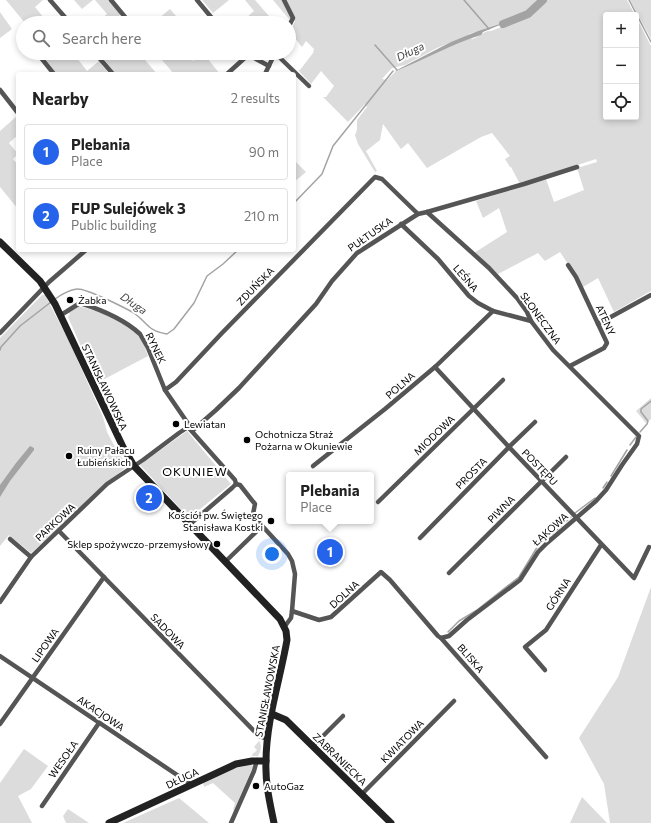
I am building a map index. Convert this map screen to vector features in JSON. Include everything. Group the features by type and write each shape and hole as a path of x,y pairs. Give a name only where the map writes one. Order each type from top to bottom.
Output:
{"main road":[{"name":"STANISŁAWOWSKA","path":"0,242 44,287 61,314 120,441 134,466 285,626 287,640 267,739 267,790 274,823"},
{"name":"ZABRANIECKA","path":"272,714 286,720 391,823"},
{"name":"DŁUGA","path":"109,823 240,763 257,760 266,761"}],"street":[{"path":"50,0 64,16"},
{"path":"111,0 124,16"},
{"path":"197,0 210,16"},
{"path":"284,0 292,16"},
{"path":"43,60 52,72"},
{"path":"101,60 111,72"},
{"path":"229,72 241,60"},
{"path":"258,60 269,66"},
{"path":"266,72 272,60"},
{"path":"282,60 295,72"},
{"path":"296,73 309,86"},
{"path":"0,90 16,110"},
{"name":"PUŁTUSKA","path":"192,431 216,410 255,370 316,304 332,281 357,253 418,214 524,184 576,167"},
{"name":"ZDUŃSKA","path":"165,390 176,382 375,177 382,179 418,214"},
{"name":"SŁONECZNA","path":"427,212 489,268 520,303 527,312 531,321 553,350 639,436"},
{"name":"LEŚNA","path":"401,224 443,265 469,296 478,303 493,311 531,321"},
{"path":"0,333 44,287 84,252"},
{"name":"ATENY","path":"568,265 576,277 607,343 604,348 570,366"},
{"path":"598,324 651,295"},
{"name":"RYNEK","path":"61,314 80,303 114,316 133,327 140,334 148,348 165,390 189,425 188,427 236,484 240,485 255,504 253,516 262,526"},
{"name":"POLNA","path":"313,466 385,410 435,367 493,311"},
{"name":"POSTĘPU","path":"435,367 601,545 634,578 649,547"},
{"name":"MIODOWA","path":"378,502 503,380"},
{"name":"PROSTA","path":"420,538 509,447 536,422"},
{"path":"134,466 188,427"},
{"name":"ŁĄKOWA","path":"441,638 449,636 467,620 520,580 538,552 596,501 606,490 637,444 639,436"},
{"name":"PIWNA","path":"449,573 566,457"},
{"name":"PARKOWA","path":"0,602 31,557 107,484 134,466"},
{"path":"189,525 236,484"},
{"path":"225,562 262,526 288,554 292,561 295,574 291,618 285,626"},
{"name":"SADOWA","path":"59,531 259,736 267,739"},
{"path":"10,539 31,557"},
{"name":"GÓRNA","path":"545,670 525,647 546,630 601,545"},
{"name":"BLISKA","path":"381,572 390,580 546,757"},
{"name":"DOLNA","path":"292,611 319,620 331,617 381,572"},
{"name":"LIPOWA","path":"0,724 104,577"},
{"name":"AKACJOWA","path":"0,656 192,785"},
{"name":"KWIATOWA","path":"362,794 454,701"},
{"path":"313,746 343,716"},
{"name":"WESOŁA","path":"42,806 99,723"},
{"path":"231,823 254,771 257,760"}],"shaded area":[{"path":"6,0 43,0 35,7 42,16 19,16"},
{"path":"74,0 93,0 82,9"},
{"path":"95,0 109,0 121,14 119,16 105,16 107,14"},
{"path":"202,0 229,0 213,13"},
{"path":"245,0 255,0 269,16 248,16 254,11"},
{"path":"273,0 541,0 529,11 520,16 469,34 437,48 405,65 392,68 382,79 387,80 397,70 454,44 475,38 486,32 527,17 547,0 627,0 633,12 603,12 603,120 639,120 639,23 651,46 651,291 614,312 598,278 583,287 560,252 545,261 538,253 498,274 474,253 507,232 499,208 483,218 476,201 546,179 554,202 584,190 577,168 597,162 596,159 520,184 505,159 510,156 492,133 481,137 427,168 408,143 401,149 383,124 380,140 366,151 377,171 375,172 358,144 355,135 357,130 357,120 367,107 365,104 348,122 323,97 326,97 334,86 321,71 311,84 298,70 300,70 313,53 314,49 306,41 302,47 296,40 296,16 286,16"},
{"path":"630,0 651,0 651,39 639,17 639,12 636,12"},
{"path":"170,9 176,16 161,16"},
{"path":"0,12 12,29 0,38"},
{"path":"512,20 483,32 481,35 393,72 451,42"},
{"path":"46,60 78,60 87,71 99,61 107,72 55,72"},
{"path":"105,60 145,60 155,72 114,72"},
{"path":"162,60 209,60 218,72 172,72"},
{"path":"16,117 16,137 9,143 16,152 16,156 13,159 16,163 16,207 0,187 0,131"},
{"path":"296,162 306,172 296,180"},
{"path":"42,295 45,295 68,339 103,417 107,432 127,466 31,553 9,535 0,546 0,338"},
{"path":"78,306 104,314 121,322 135,332 141,339 148,356 97,383 68,317 70,314 68,313"},
{"path":"651,398 651,419 646,423 636,411"},
{"path":"187,431 231,484 189,518 140,465"},
{"path":"30,446 34,448 34,450 10,481 0,497 0,485"},
{"path":"651,587 651,823 610,823 604,784 579,738 618,677"},
{"path":"259,741 261,746 259,754 258,756 252,756 257,750 254,747"},
{"path":"24,749 48,766 31,789 18,796 32,823 0,823 0,783"},
{"path":"252,764 253,767 234,810 235,803 213,783 204,787 203,782 233,769"},
{"path":"582,797 607,823 570,823"},
{"path":"179,798 209,823 123,823"},
{"path":"68,809 89,823 66,823 63,816"}],"waterway":[{"path":"464,0 489,29"},
{"name":"Długa","path":"503,24 528,14 543,0"},
{"path":"629,0 651,42"},
{"path":"375,45 397,70"},
{"name":"Długa","path":"296,201 322,174 333,146 393,71"},
{"name":"Długa","path":"55,299 66,292 77,289 82,290 106,299 134,313 151,329 167,334 174,329 194,303 207,276 236,252"},
{"name":"Długa","path":"0,350 20,326 51,302"},
{"path":"640,432 648,421 641,412 641,409 651,401"},
{"path":"630,445 636,437"},
{"path":"611,476 627,450"},
{"path":"603,488 607,482"},
{"path":"575,513 595,498"},
{"path":"448,632 459,621 477,610 519,577 536,549 571,517"}],"place":[{"name":"Żabka","path":"70,300"},
{"name":"Lewiatan","path":"176,424"},
{"name":"Ochotnicza Straż Pożarna w Okuniewie","path":"247,440"},
{"name":"Ruiny Pałacu Łubieńskich","path":"69,456"},
{"name":"FUP Sulejówek 3","path":"149,498"},
{"name":"Kościół pw. Świętego Stanisława Kostki","path":"271,521"},
{"name":"Sklep spożywczo-przemysłowy","path":"217,544"},
{"name":"Plebania","path":"330,552"},
{"name":"AutoGaz","path":"256,786"}],"district":[{"name":"OKUNIEW","path":"195,471"}]}
